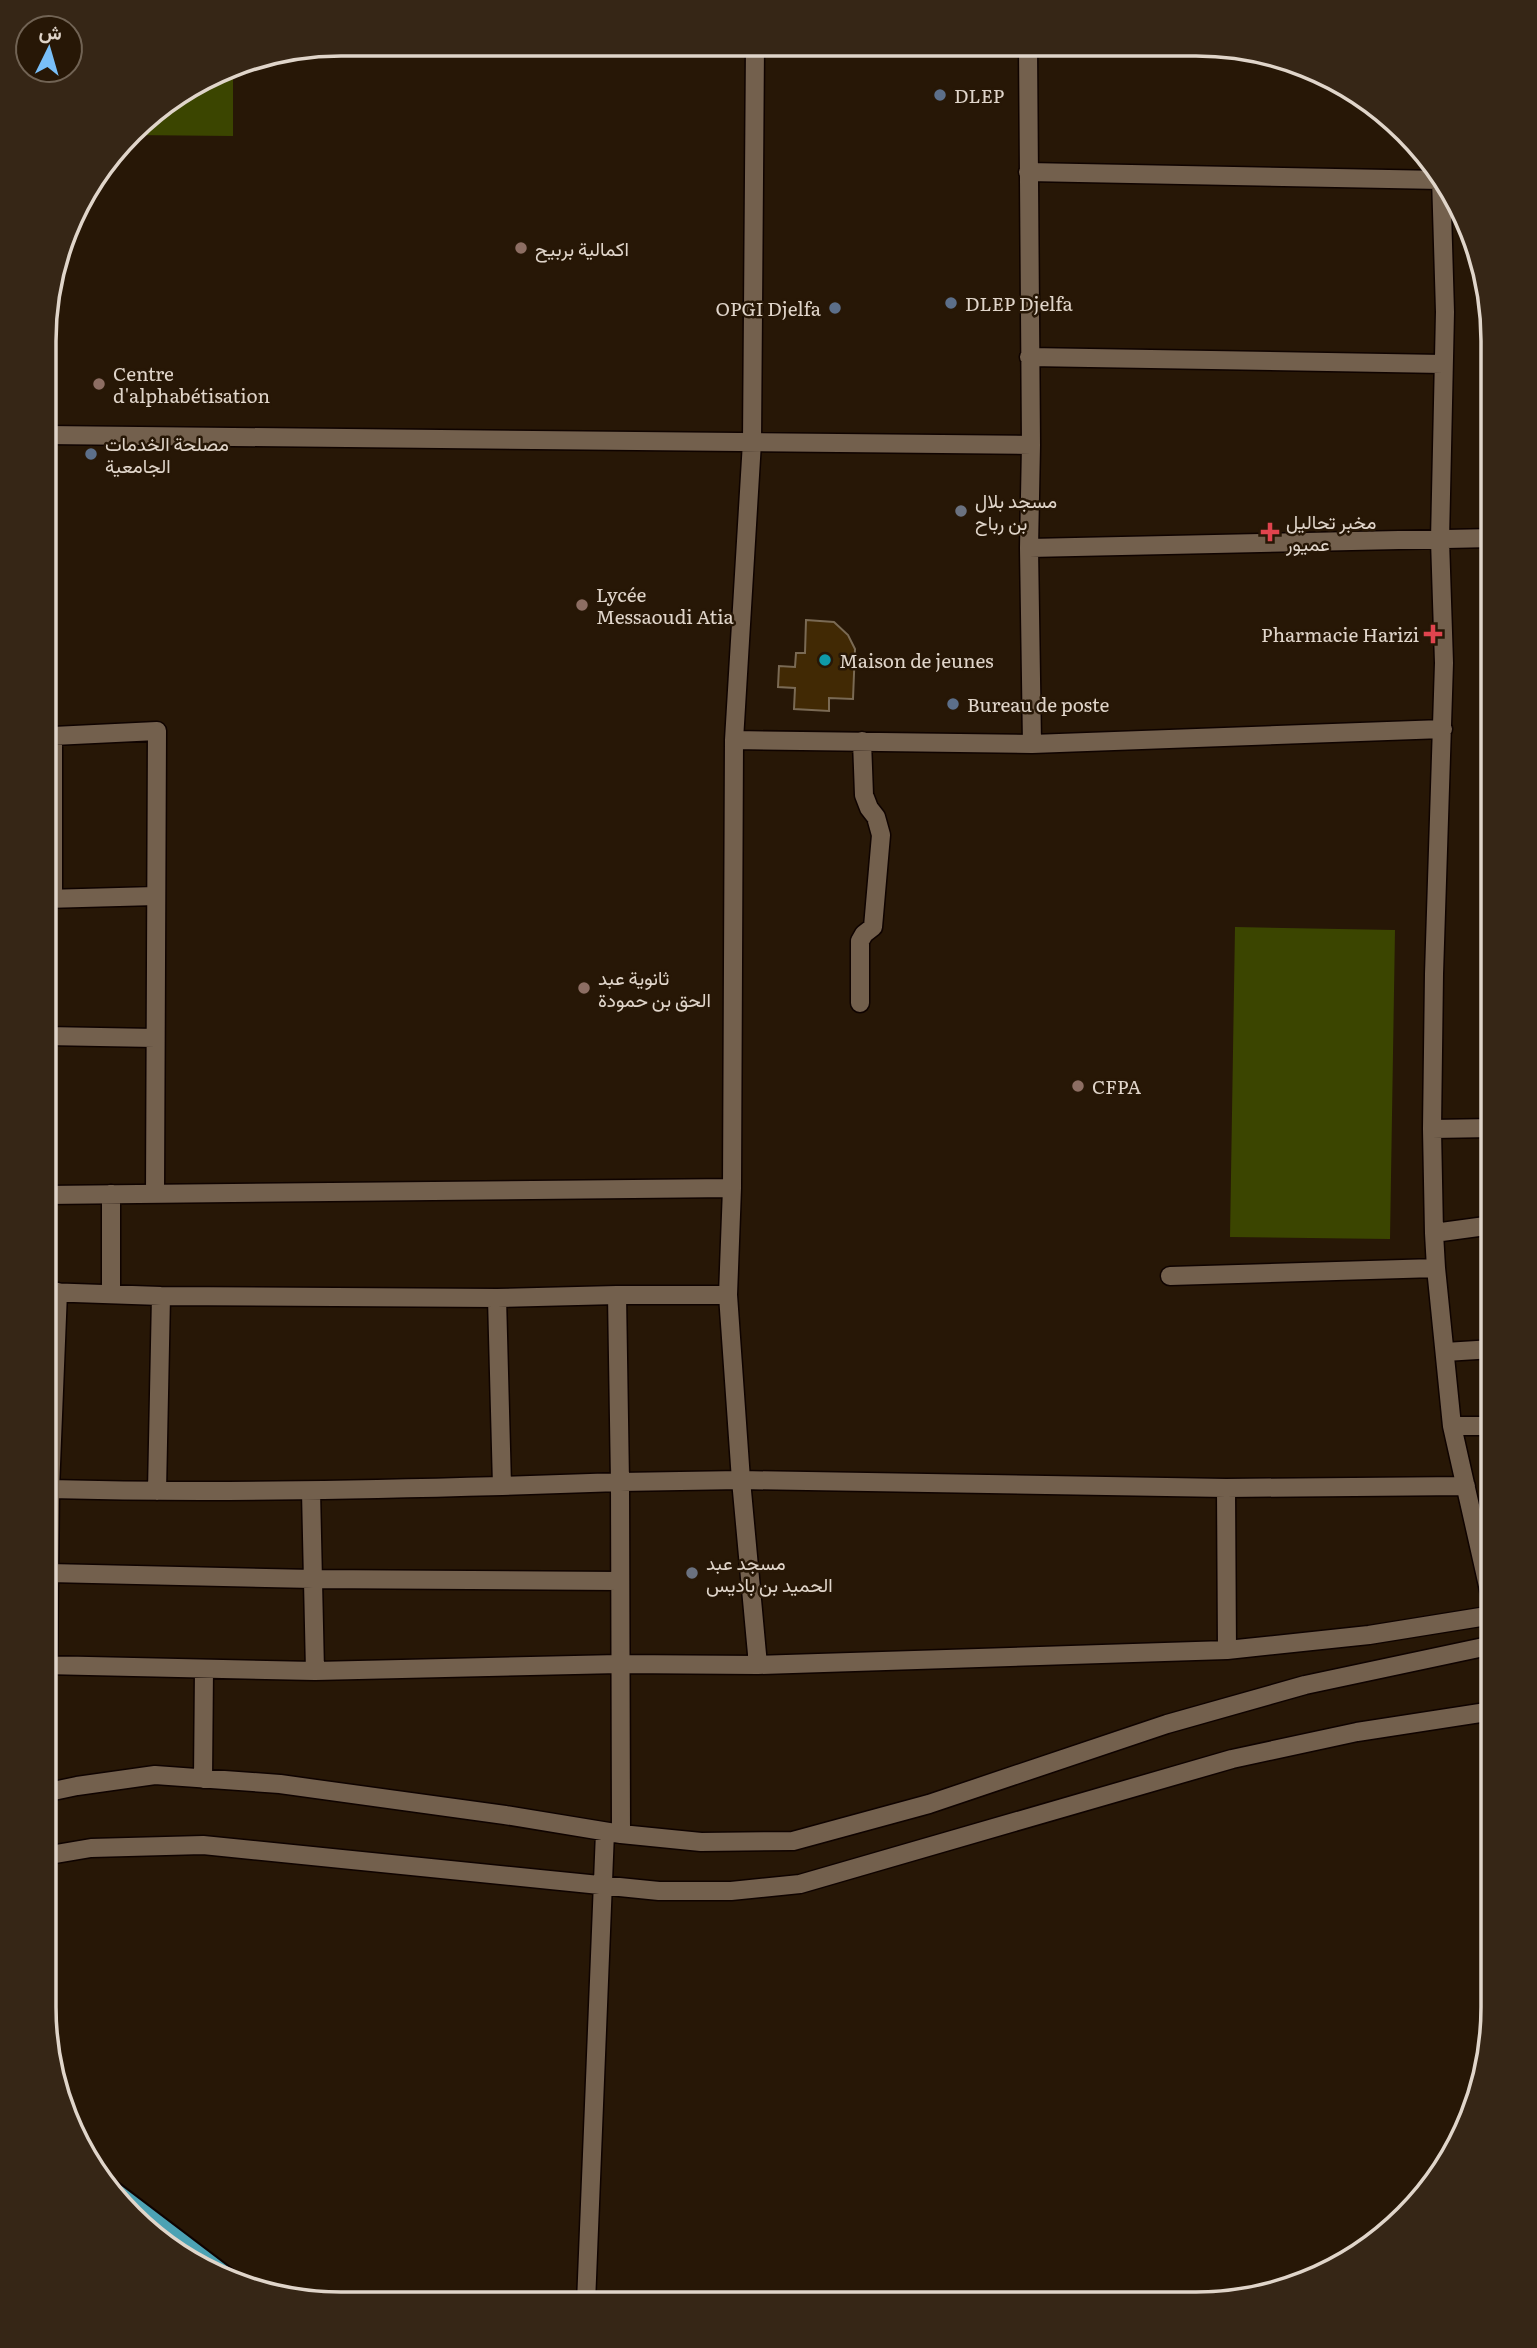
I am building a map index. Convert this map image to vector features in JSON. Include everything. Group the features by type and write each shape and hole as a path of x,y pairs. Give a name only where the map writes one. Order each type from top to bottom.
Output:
{"street":[{"path":"755,56 751,442 734,740 732,1188 728,1295 758,1665"},
{"path":"1028,56 1032,744"},
{"path":"1028,172 1429,178"},
{"path":"1442,197 1445,312 1440,540 1444,663 1434,974 1434,1233 1452,1426 1481,1554"},
{"path":"1029,357 1444,364"},
{"path":"56,435 1031,445"},
{"path":"1029,548 1481,538"},
{"path":"734,740 1032,744 1443,729"},
{"path":"56,736 157,731 155,1194"},
{"path":"860,1003 860,941 873,927 881,835 876,817 864,795 862,741"},
{"path":"56,899 156,896"},
{"path":"56,1036 155,1038"},
{"path":"1432,1129 1481,1128"},
{"path":"56,1195 732,1188"},
{"path":"111,1194 111,1293"},
{"path":"1434,1233 1481,1227"},
{"path":"1170,1276 1436,1268"},
{"path":"56,1292 160,1296 497,1298 728,1295"},
{"path":"586,2292 601,1885 613,1833 619,1664 617,1295"},
{"path":"157,1492 160,1296"},
{"path":"497,1298 502,1486"},
{"path":"1445,1352 1481,1350"},
{"path":"1452,1426 1481,1426"},
{"path":"56,1488 157,1492 311,1491 741,1480 1226,1489 1466,1486"},
{"path":"1226,1489 1227,1650"},
{"path":"311,1491 315,1671"},
{"path":"56,1573 313,1579 619,1581"},
{"path":"56,1665 315,1671 619,1664 758,1665 1227,1650 1369,1635 1481,1617"},
{"path":"56,1790 155,1775 280,1784 613,1833 701,1842 793,1841 929,1804 1167,1724 1305,1685 1481,1648"},
{"path":"203,1779 204,1668"},
{"path":"56,1854 91,1848 203,1845 659,1891 731,1891 800,1884 1232,1759 1357,1732 1481,1713"}],"green space":[{"path":"233,78 233,136 144,135 198,94"},
{"path":"1235,927 1395,930 1390,1239 1230,1237"}],"building":[{"name":"Maison de jeunes","path":"806,620 834,622 848,635 855,649 853,699 829,698 829,711 794,709 795,688 778,687 779,666 795,667 796,653 805,653"}],"place":[{"name":"DLEP","path":"940,95"},
{"name":"اكمالية بربيح","path":"521,248"},
{"name":"DLEP Djelfa","path":"951,303"},
{"name":"OPGI Djelfa","path":"835,308"},
{"name":"Centre d'alphabétisation","path":"99,384"},
{"name":"مصلحة الخدمات الجامعية","path":"91,454"},
{"name":"مسجد بلال بن رباح","path":"961,511"},
{"name":"مخبر تحاليل عميور","path":"1270,532"},
{"name":"Lycée Messaoudi Atia","path":"582,605"},
{"name":"Pharmacie Harizi","path":"1433,634"},
{"name":"Maison de jeunes","path":"825,660"},
{"name":"Bureau de poste","path":"953,704"},
{"name":"ثانوية عبد الحق بن حمودة","path":"584,988"},
{"name":"CFPA","path":"1078,1086"},
{"name":"مسجد عبد الحميد بن باديس","path":"692,1573"}]}
